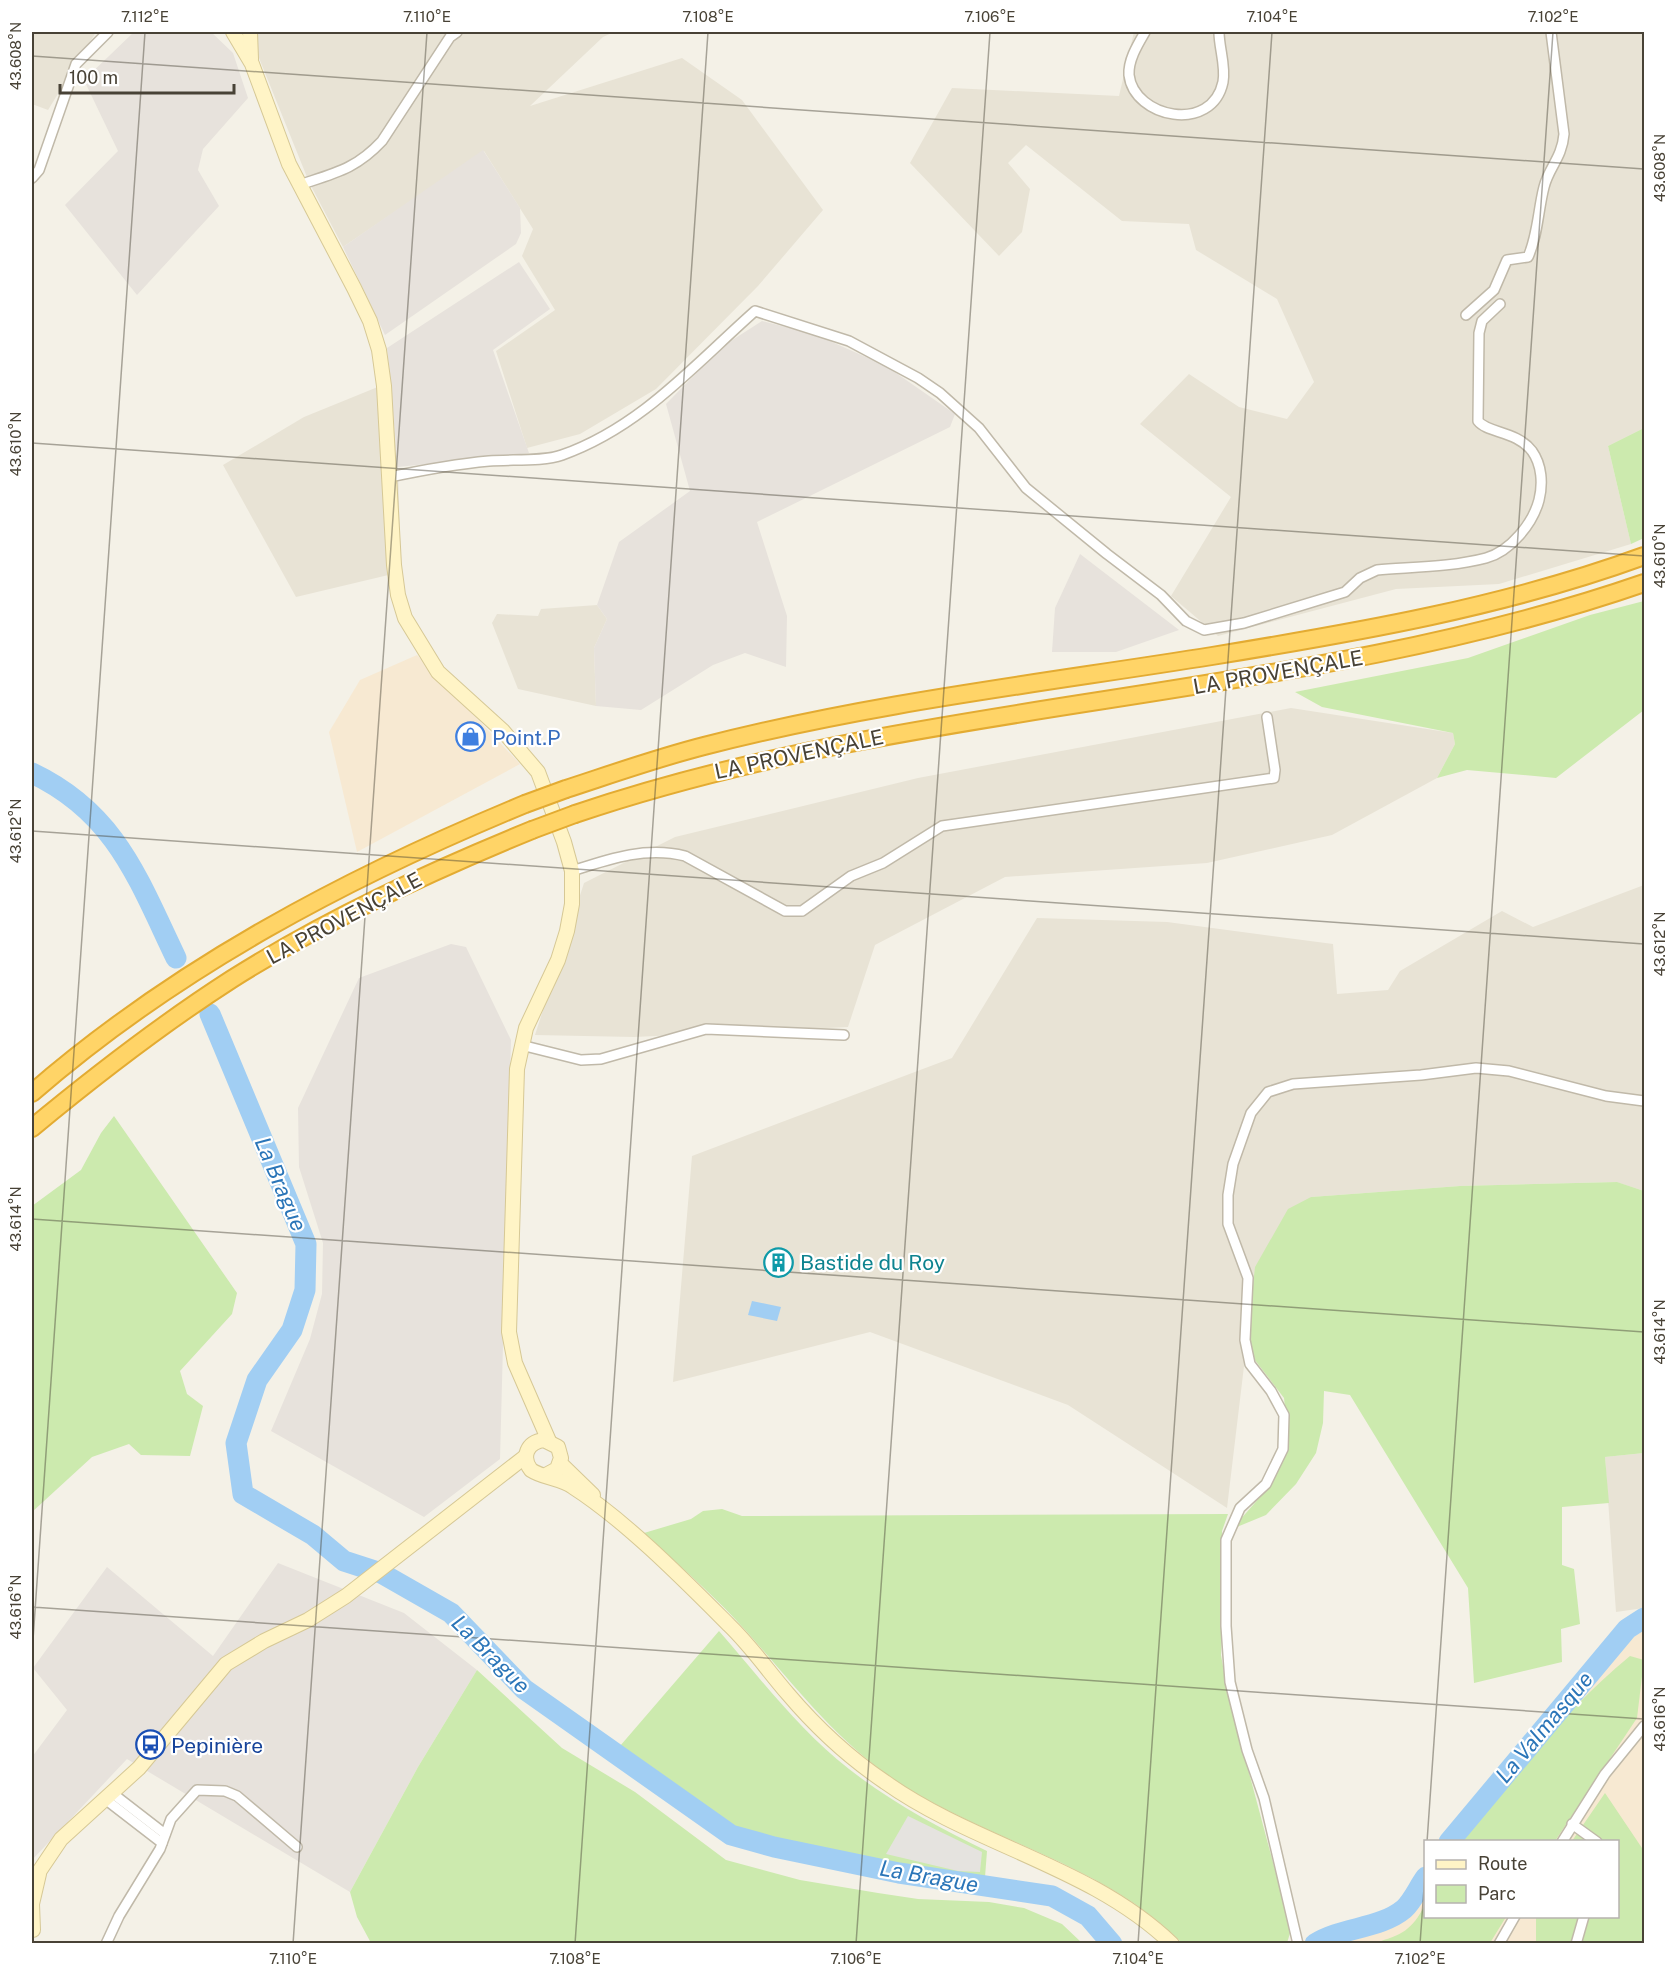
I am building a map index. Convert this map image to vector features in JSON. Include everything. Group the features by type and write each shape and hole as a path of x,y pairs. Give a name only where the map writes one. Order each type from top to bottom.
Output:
{"highway":[{"name":"LA PROVENÇALE","path":"32,1093 116,1026 218,957 330,892 421,848 566,789 703,747 836,718 1336,636 1438,616 1564,583 1644,556"},
{"name":"LA PROVENÇALE","path":"32,1128 133,1047 233,978 417,879 575,814 676,781 808,750 1288,671 1415,647 1536,618 1644,583"}],"street":[{"path":"32,178 39,170 76,64 108,32"},
{"path":"232,32 252,64 299,185 358,296 379,350 384,386 394,565 398,596 405,618 438,672 503,731 538,772 564,842 572,871 572,904 561,951 521,1045 515,1109 509,1332 515,1363 549,1440 561,1452 560,1463 552,1473 504,1478 491,1482"},
{"path":"250,32 252,64"},
{"path":"299,185 354,166 369,155 382,141 450,37 457,32"},
{"path":"1145,32 1133,54 1129,74 1135,90 1154,108 1174,116 1198,113 1215,101 1223,81 1220,32"},
{"path":"1466,315 1494,290 1507,260 1528,256 1534,244 1545,184 1563,151 1563,125 1551,32"},
{"path":"390,477 452,466 560,456 614,431 662,398 694,365 755,311 849,341 918,378 940,393 979,428 1026,488 1161,595 1186,621 1204,630 1244,623 1345,592 1360,578 1377,570 1488,558 1519,537 1534,517 1540,496 1541,472 1533,452 1518,437 1482,426 1478,421 1479,333 1482,321 1500,304"},
{"path":"572,871 611,858 667,852 686,856 785,911 802,911 851,876 883,863 942,826 1274,778 1275,770 1267,717"},
{"path":"521,1045 581,1060 601,1059 706,1029 844,1035"},
{"path":"1298,1944 1264,1798 1247,1750 1230,1682 1226,1626 1226,1540 1240,1508 1266,1484 1283,1449 1284,1415 1271,1391 1250,1364 1245,1340 1248,1278 1228,1224 1228,1195 1233,1164 1251,1113 1268,1092 1293,1084 1421,1075 1476,1068 1509,1071 1606,1096 1644,1101"},
{"path":"32,1882 61,1839 139,1768 226,1664 308,1620 346,1596 526,1456 534,1443 535,1423 531,1400"},
{"path":"534,1443 549,1440"},
{"path":"526,1456 528,1466 541,1474 573,1486 609,1514 730,1626 817,1727 854,1760 918,1804 952,1823 1105,1892 1140,1916 1172,1944"},
{"path":"560,1463 579,1479 609,1514"},
{"path":"1563,1840 1605,1774 1644,1726"},
{"path":"106,1944 118,1916 164,1839 171,1819 186,1799 197,1790 225,1791 237,1796 297,1847"},
{"path":"108,1796 164,1839"},
{"path":"1572,1824 1594,1840"},
{"path":"38,1944 32,1929 32,1904 40,1869"},
{"path":"1499,1944 1514,1918"},
{"path":"1576,1944 1584,1918"}],"shaded area":[{"path":"32,32 96,32 48,110 32,104"},
{"path":"134,32 211,32 233,53 248,98 203,149 198,170 219,206 137,295 65,205 118,151 84,80"},
{"path":"236,32 614,32 603,37 530,106 682,58 742,100 823,210 758,286 656,389 580,434 527,448 496,351 555,310 522,256 533,229 484,151 343,247 309,182 257,53"},
{"path":"1134,32 1644,32 1644,428 1608,446 1631,544 1499,584 1396,589 1218,636 1171,596 1231,497 1140,424 1189,374 1239,407 1287,419 1314,382 1277,299 1196,250 1189,224 1122,221 1026,145 1008,163 1030,189 1022,232 999,256 910,163 952,88 1119,96"},
{"path":"483,150 520,208 521,233 516,244 385,335 343,247"},
{"path":"519,262 550,309 493,350 529,453 398,467 387,348"},
{"path":"762,321 814,334 886,366 955,414 950,427 757,522 787,616 786,667 745,653 713,665 641,710 596,706 594,648 607,619 597,605 619,542 690,491 666,404 723,346"},
{"path":"390,382 398,467 401,572 296,597 223,465 304,417"},
{"path":"1080,554 1179,630 1116,652 1052,652 1055,608"},
{"path":"597,605 607,619 594,648 596,706 518,689 492,623 497,614 538,616 541,609"},
{"path":"417,655 520,764 357,852 329,732 360,680"},
{"path":"1291,708 1453,733 1455,744 1437,778 1332,835 1207,863 1005,877 875,945 848,1027 634,1037 535,1035 584,883 675,837 918,778"},
{"path":"1644,885 1644,1191 1616,1182 1460,1186 1311,1197 1250,1316 1227,1508 1068,1405 870,1332 673,1382 692,1156 952,1058 1037,918 1167,922 1333,944 1337,994 1388,990 1400,971 1502,911 1533,927"},
{"path":"451,944 466,947 511,1040 500,1459 424,1517 271,1431 310,1339 322,1294 323,1243 299,1167 298,1108 359,978"},
{"path":"1644,1453 1644,1608 1616,1612 1605,1457"},
{"path":"278,1563 404,1613 477,1670 418,1767 350,1892 127,1759 32,1860 32,1757 67,1710 33,1668 107,1567 213,1656"},
{"path":"1644,1618 1644,1943 1340,1944 1370,1935 1387,1918 1405,1908 1424,1879 1424,1918 1619,1918 1619,1840 1450,1840 1627,1629"},
{"path":"908,1816 982,1852 980,1872 958,1871 886,1854"}],"green space":[{"path":"1644,428 1644,538 1631,544 1608,446"},
{"path":"1644,601 1644,710 1556,778 1467,770 1437,778 1455,744 1453,733 1322,707 1295,692 1468,658 1590,615"},
{"path":"114,1116 237,1293 232,1314 180,1371 187,1394 203,1406 190,1456 141,1455 129,1444 92,1457 32,1512 32,1206 81,1170 101,1133"},
{"path":"1617,1182 1644,1191 1644,1453 1605,1457 1609,1503 1562,1507 1562,1565 1574,1569 1580,1624 1561,1629 1562,1662 1474,1683 1468,1588 1350,1395 1324,1391 1323,1423 1316,1453 1296,1484 1266,1515 1232,1529 1267,1489 1277,1472 1287,1427 1284,1398 1251,1355 1249,1322 1255,1267 1288,1209 1311,1197 1460,1186"},
{"path":"722,1509 742,1516 1228,1514 1222,1531 1224,1588 1221,1655 1228,1694 1291,1930 1287,1943 1182,1943 1151,1915 1116,1892 1080,1872 928,1800 869,1761 828,1724 725,1609 644,1533 691,1519 703,1511"},
{"path":"719,1631 813,1738 849,1769 916,1814 987,1851 985,1877 965,1877 887,1863 738,1831 709,1813 620,1746"},
{"path":"1630,1656 1644,1660 1637,1718 1556,1840 1463,1840 1520,1768 1583,1698"},
{"path":"477,1670 562,1748 635,1792 726,1860 800,1880 878,1893 918,1899 989,1902 1024,1908 1062,1924 1082,1943 371,1943 357,1917 350,1892 418,1767"},
{"path":"1605,1793 1644,1851 1644,1943 1536,1944 1536,1918 1619,1918 1619,1840 1573,1840"},
{"path":"1424,1907 1424,1918 1505,1918 1490,1943 1375,1943 1393,1937 1415,1921"}],"water":[{"path":"752,1301 781,1307 777,1321 748,1315"}],"waterway":[{"name":"La Brague","path":"32,773 61,789 85,808 104,828 136,875 176,958"},
{"name":"La Brague","path":"210,1014 306,1244 305,1290 292,1330 257,1380 236,1443 243,1494 313,1535 344,1561 381,1573 451,1613 524,1689 731,1835 774,1847 899,1873 1052,1896 1088,1916 1112,1944"},
{"name":"La Valmasque","path":"1451,1840 1627,1629 1644,1618"},
{"name":"La Valmasque","path":"1315,1944 1337,1934 1394,1916 1407,1906 1424,1880"}],"place":[{"name":"Point.P","path":"471,737"},
{"name":"Bastide du Roy","path":"779,1262"},
{"name":"Pepinière","path":"150,1745"}]}
